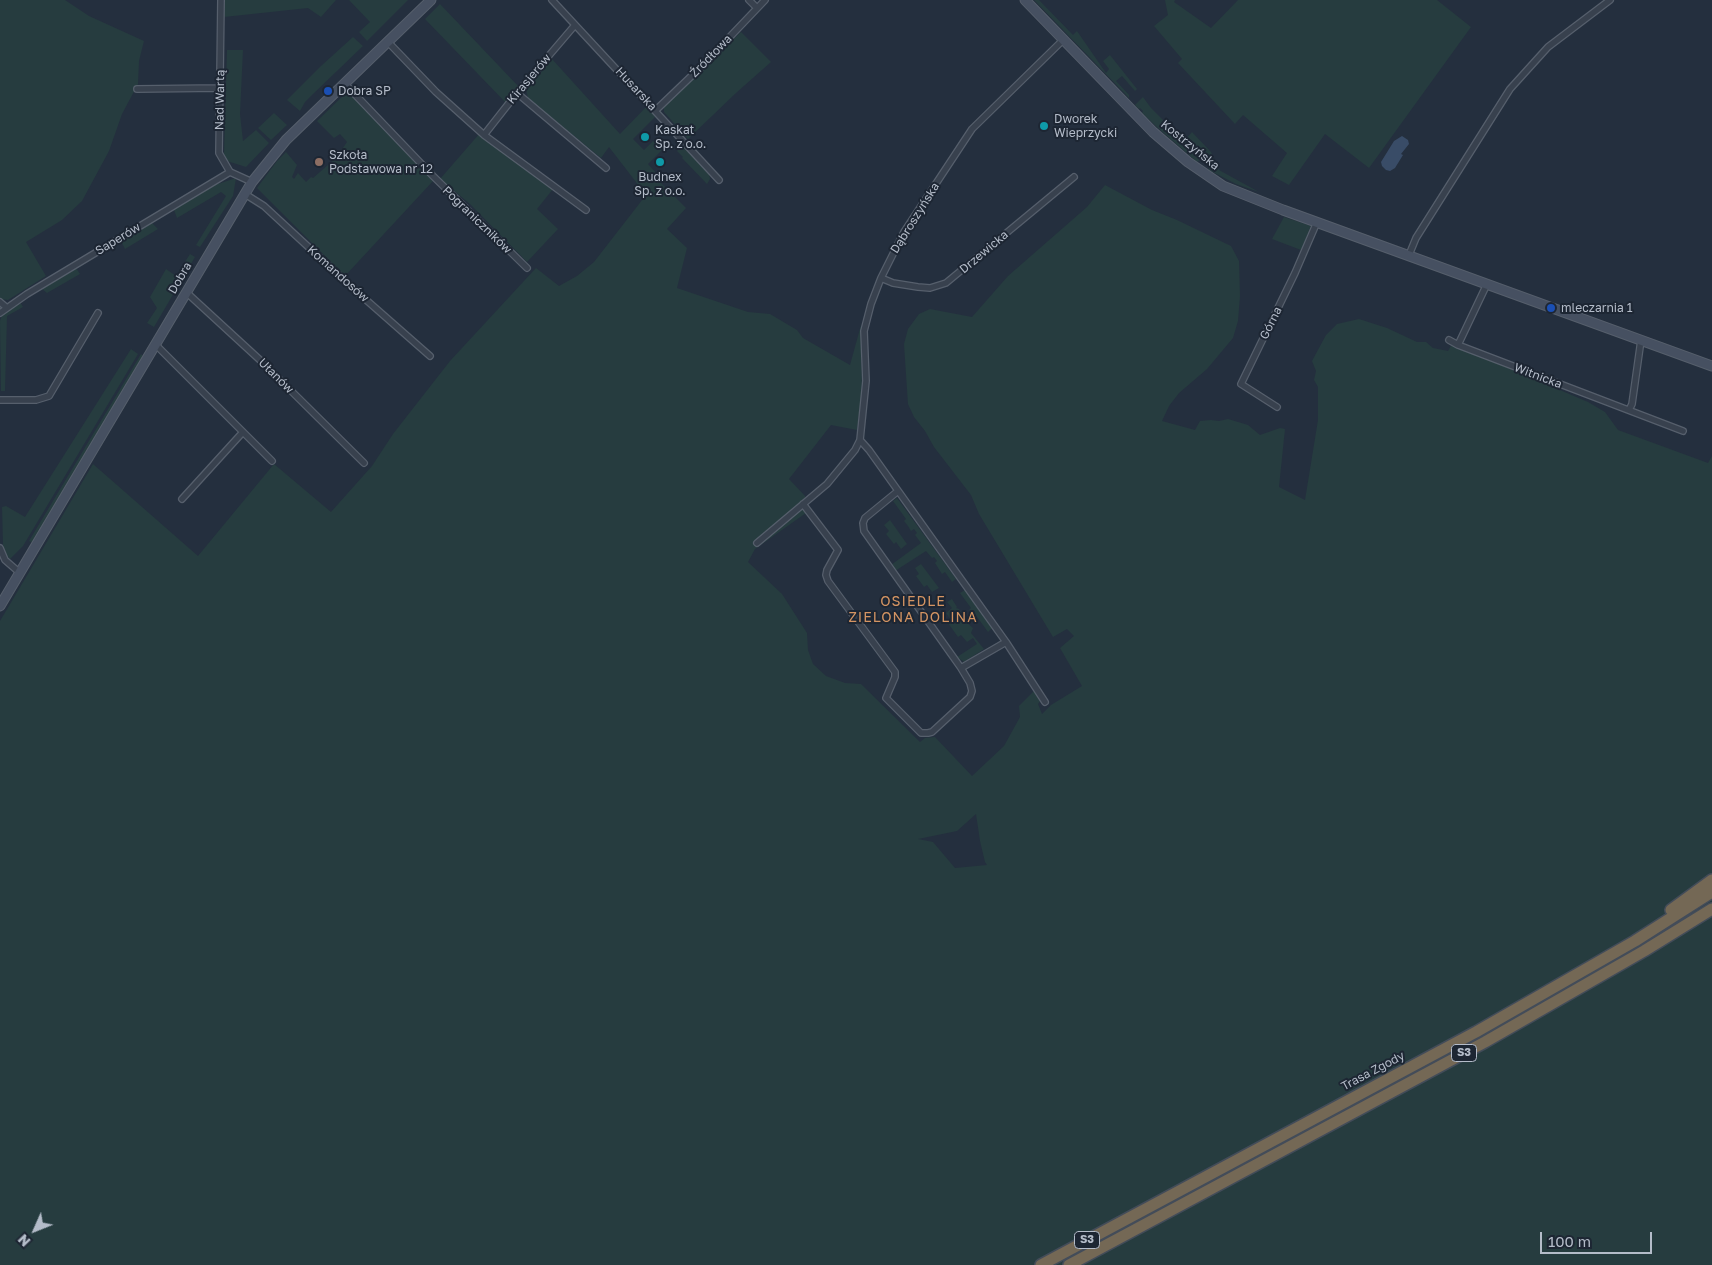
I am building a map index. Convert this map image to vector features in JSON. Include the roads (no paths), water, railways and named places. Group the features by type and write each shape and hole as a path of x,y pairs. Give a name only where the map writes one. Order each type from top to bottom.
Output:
{"highway":[{"path":"1590,967 1712,880"},
{"name":"Trasa Zgody","path":"1041,1265 1476,1032 1590,967 1712,892"},
{"name":"S3","path":"1069,1265 1493,1038 1610,971 1712,909"}],"main road":[{"name":"Dobra","path":"0,606 252,182 286,140 431,0"},
{"name":"Kostrzyńska","path":"1025,0 1149,128 1198,170 1236,192 1712,366"}],"street":[{"name":"Nad Wartą","path":"220,0 219,154 230,172"},
{"name":"Husarska","path":"552,0 719,180"},
{"path":"749,0 757,8"},
{"name":"Źródłowa","path":"656,110 704,64 765,0"},
{"path":"1409,255 1416,238 1510,89 1548,47 1610,0"},
{"name":"Kirasjerów","path":"484,135 575,25"},
{"name":"Dąbroszyńska","path":"757,543 828,484 856,450 860,440 866,381 864,332 871,304 881,278 904,232 972,129 1063,40"},
{"path":"388,42 436,92 484,135 586,210"},
{"name":"Pograniczników","path":"344,84 433,176 527,268"},
{"path":"137,89 220,88"},
{"path":"517,93 606,168"},
{"path":"230,172 252,182"},
{"name":"Saperów","path":"0,313 230,172"},
{"name":"Drzewicka","path":"881,278 892,283 930,288 946,283 1074,177"},
{"name":"Komandosów","path":"245,194 264,206 430,356"},
{"name":"Górna","path":"1277,407 1241,384 1295,273 1317,222"},
{"path":"1458,345 1487,284"},
{"name":"Ułanów","path":"186,292 246,346 364,463"},
{"path":"0,302 7,308"},
{"path":"0,400 36,400 49,396 98,313"},
{"name":"Witnicka","path":"1449,340 1683,431"},
{"path":"1628,410 1632,404 1641,340"},
{"path":"156,345 272,461"},
{"path":"182,499 243,432"},
{"path":"860,440 1006,642 1045,702"},
{"path":"803,504 838,550 827,570 828,581 895,672 886,698 921,733 932,732 970,696 972,691 970,683 961,668 864,531 863,523 866,518 898,491"},
{"path":"0,548 5,560 20,573"},
{"path":"961,668 1006,642"}],"water":[{"path":"1402,136 1408,140 1409,144 1401,154 1403,155 1395,168 1390,171 1386,170 1381,162 1394,141"}],"place":[{"name":"Dobra SP","path":"328,91"},
{"name":"Dworek Wieprzycki","path":"1044,126"},
{"name":"Kaskat Sp. z o.o.","path":"645,137"},
{"name":"Szkoła Podstawowa nr 12","path":"319,162"},
{"name":"Budnex Sp. z o.o.","path":"660,162"},
{"name":"mleczarnia 1","path":"1551,308"}],"district":[{"name":"OSIEDLE ZIELONA DOLINA","path":"913,610"}]}
